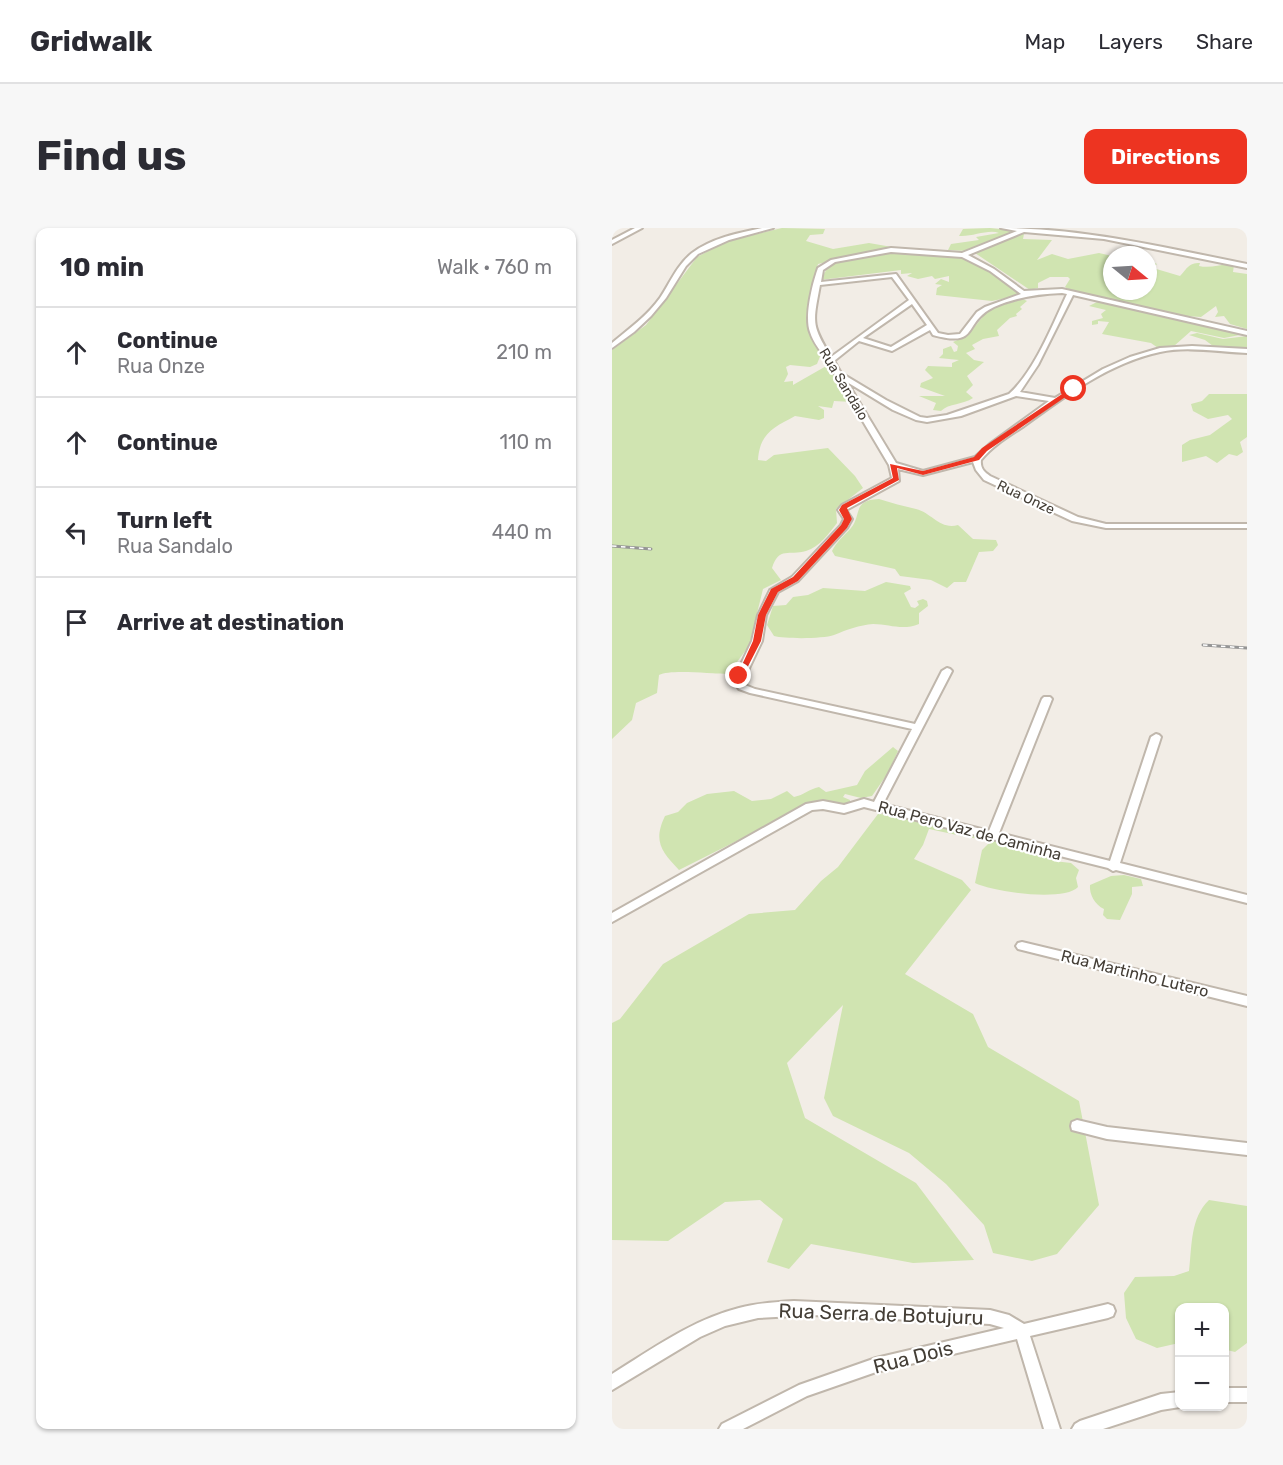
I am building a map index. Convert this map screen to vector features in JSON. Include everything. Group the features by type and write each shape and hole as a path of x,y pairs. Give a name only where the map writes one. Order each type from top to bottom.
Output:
{"street":[{"path":"612,242 639,228"},
{"path":"612,346 640,326 684,265 695,255 730,238 770,228"},
{"path":"1004,228 1104,237 1247,266"},
{"path":"963,255 1029,229"},
{"path":"1028,294 978,261 963,255 899,250 849,258 823,266 816,284 894,275 932,326 935,334 957,339 965,336 985,308 1028,294 1050,290 1247,333"},
{"path":"1220,260 1247,260"},
{"name":"Rua Sandalo","path":"816,284 811,325 829,362 893,465"},
{"path":"1016,394 1032,371 1071,293"},
{"path":"829,362 913,300"},
{"path":"858,339 892,349 932,326"},
{"path":"916,727 753,692 742,687 738,681 757,641 762,615 774,590 795,579 844,526 848,519 842,510 896,479 893,465 923,473 977,459 984,449 1085,381 1142,356 1177,348 1247,351"},
{"path":"838,374 902,412 926,420 946,417 1016,394 1056,400"},
{"name":"Rua Onze","path":"977,459 981,473 987,478 1084,523 1106,526 1247,526"},
{"path":"877,805 947,671"},
{"path":"993,835 1047,699"},
{"path":"1113,867 1156,737"},
{"name":"Rua Pero Vaz de Caminha","path":"612,918 810,807 823,805 844,809 859,803 877,805 1113,867 1247,899"},
{"name":"Rua Martinho Lutero","path":"1022,946 1247,1001"},
{"path":"1077,1126 1107,1133 1247,1149"},
{"name":"Rua Serra de Botujuru","path":"612,1383 665,1349 725,1319 777,1310 819,1309 990,1317 1004,1320 1021,1330"},
{"name":"Rua Dois","path":"727,1429 804,1390 876,1365 1108,1311"},
{"path":"1021,1330 1052,1429"},
{"path":"1229,1395 1247,1395"},
{"path":"1080,1429 1161,1402 1175,1400"}],"green space":[{"path":"782,228 825,229 823,234 810,235 806,241 833,249 869,243 892,247 818,264 807,310 807,326 821,354 817,364 810,367 790,365 786,367 788,374 784,382 793,381 793,385 828,365 852,402 834,401 832,408 818,406 824,410 824,418 819,420 795,416 769,432 759,451 758,460 766,461 774,455 828,448 855,476 863,488 836,509 837,523 820,543 806,551 781,554 775,561 772,568 781,580 763,589 749,646 728,674 682,672 659,675 657,693 636,703 632,720 612,739 612,350 646,325 697,257 728,241"},
{"path":"990,228 1018,231 968,251 948,250 951,244 979,240 976,237 999,233 959,236 963,229"},
{"path":"1024,234 1023,239 1052,240 1037,260 1052,254 1068,259 1103,254 1103,297 1070,290 1065,287 1070,279 1068,277 1050,277 1038,283 1038,288 1030,290 975,253"},
{"path":"894,251 964,256 989,270 1020,295 992,301 936,295 937,288 942,285 935,284 941,279 949,282 949,276 918,279 907,276 912,273 901,274 901,270 820,280 830,264"},
{"path":"1200,263 1199,266 1204,267 1234,265 1233,272 1247,274 1247,329 1230,324 1224,316 1215,317 1218,312 1216,306 1201,317 1186,316 1115,300 1157,300 1157,269 1180,276 1188,267"},
{"path":"1023,299 1027,301 1020,307 1022,309 1016,314 1017,316 1010,318 997,330 999,336 983,339 972,345 975,349 966,353 974,360 984,362 967,376 973,385 966,392 973,398 941,411 933,410 936,403 919,396 945,396 920,387 921,383 933,378 925,370 928,366 952,367 952,363 959,360 939,358 943,354 943,349 951,346 954,352 957,351 958,346 953,342 968,335 989,309"},
{"path":"1099,301 1245,334 1224,338 1191,331 1174,346 1158,348 1151,343 1102,334 1109,322 1098,321 1098,324 1092,325 1092,321 1103,318 1101,314 1106,310 1089,306"},
{"path":"1197,333 1223,339 1247,336 1247,350 1210,348 1213,346 1205,340 1189,335"},
{"path":"1209,394 1247,394 1247,437 1240,442 1243,452 1237,456 1229,454 1217,463 1206,456 1182,462 1182,445 1190,440 1210,435 1232,419 1228,415 1208,419 1193,411 1191,404 1202,401"},
{"path":"879,499 922,511 946,525 958,525 973,539 996,540 998,545 993,551 979,552 966,582 954,582 947,588 931,580 900,576 895,569 835,556 832,551 851,528 861,505 870,500"},
{"path":"886,582 910,586 911,589 904,593 911,607 915,608 919,605 917,601 923,599 927,601 928,606 919,613 919,624 901,627 868,625 834,635 804,638 774,636 767,625 773,606 786,605 793,597 808,595 823,588 865,591"},
{"path":"893,747 898,751 888,773 872,796 861,798 845,794 843,797 850,800 850,804 814,802 679,870 663,851 659,839 665,816 678,812 687,803 707,794 734,791 752,801 771,799 787,791 794,797 819,787 826,792 857,785 865,771"},
{"path":"878,814 901,815 980,834 980,838 971,838 929,829 914,859 962,880 971,890 905,974 973,1014 988,1047 1079,1101 1099,1205 1057,1254 1032,1261 993,1253 984,1225 946,1184 909,1153 833,1116 824,1098 843,1005 787,1063 805,1118 916,1183 974,1260 913,1263 811,1244 789,1269 767,1262 783,1219 760,1200 725,1202 668,1241 612,1240 612,1023 620,1019 663,964 749,914 795,910 821,881 838,867"},
{"path":"991,841 1001,841 1050,856 1054,861 1071,863 1079,870 1076,878 1078,887 1070,892 1044,895 997,890 975,883 982,850"},
{"path":"1124,875 1141,879 1143,886 1132,887 1132,894 1120,920 1107,919 1103,915 1104,909 1093,899 1090,885 1111,876"},
{"path":"1209,1200 1247,1206 1247,1343 1235,1352 1229,1350 1229,1303 1175,1303 1175,1344 1157,1348 1136,1339 1126,1318 1124,1293 1135,1277 1174,1276 1189,1271 1195,1224"}],"railway":[{"path":"612,546 651,549"},
{"path":"1203,645 1247,648"}],"route":[{"path":"739,676 757,641 759,623 774,590 792,582 848,522 842,510 845,507 896,479 897,474 893,465 923,473 977,459 984,449 1074,389"}]}
